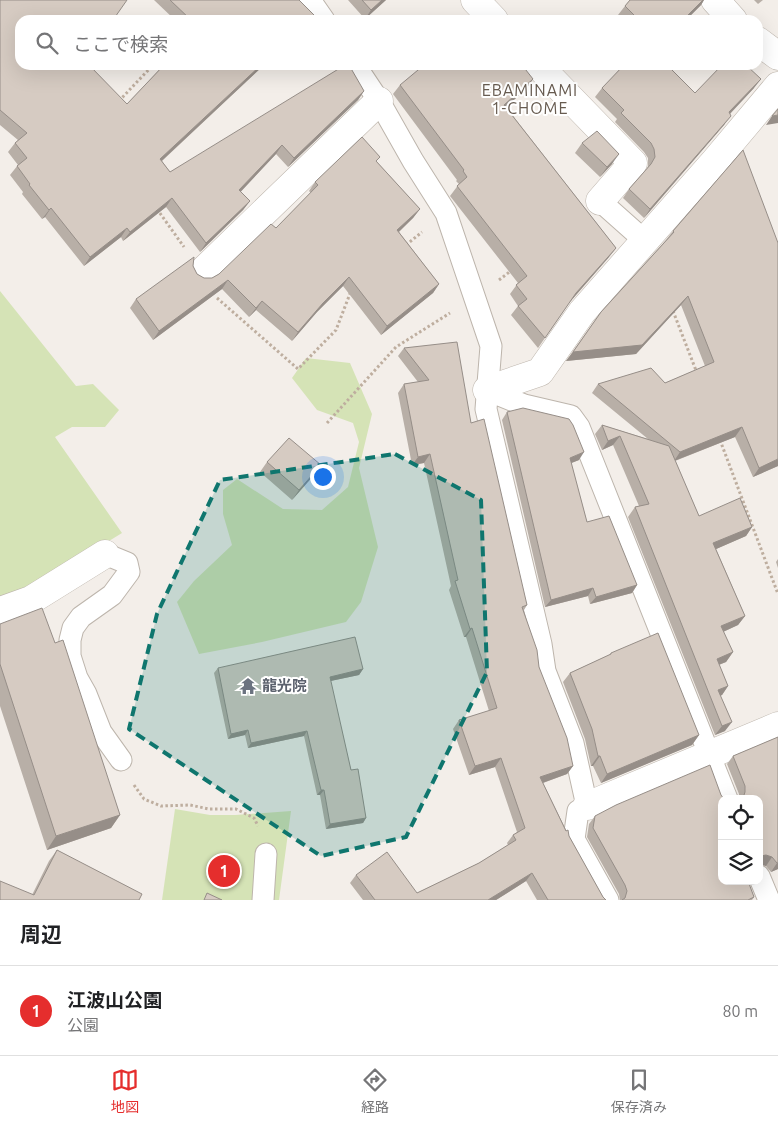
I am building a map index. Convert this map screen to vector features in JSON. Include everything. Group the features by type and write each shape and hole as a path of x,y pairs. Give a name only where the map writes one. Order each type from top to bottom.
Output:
{"street":[{"path":"714,0 728,15"},
{"path":"763,44 778,56"},
{"path":"543,70 634,163 600,201"},
{"path":"487,390 540,372 582,312 778,86"},
{"path":"202,272 379,101"},
{"path":"0,611 32,600 105,554"},
{"path":"587,806 778,726"}],"lane":[{"path":"310,0 320,15"},
{"path":"358,70 446,213 490,346 486,408 541,644 545,671 573,742 587,806 578,811 574,839 608,900"},
{"path":"600,201 644,241"},
{"path":"487,390 524,405 571,416 579,427 725,795"},
{"path":"105,554 127,563 129,572 112,595 80,617 73,628 70,640 70,656 77,678 86,694 100,732 121,760"},
{"path":"264,900 266,854"},
{"path":"763,885 769,900"}],"path":[{"path":"326,423 396,348 513,269"},
{"path":"672,310 700,381"},
{"path":"718,435 778,594"},
{"path":"121,760 144,799 161,806 190,805 209,809 236,809 254,818 261,833 266,854"}],"highlighted area":[{"path":"395,454 481,500 487,672 406,837 321,856 129,729 157,614 220,480"}],"green space":[{"path":"0,291 76,386 93,384 119,410 105,427 72,427 55,437 122,533 21,595 0,600"},
{"path":"306,358 350,363 372,414 359,468 378,547 361,602 346,622 262,642 199,654 177,602 194,581 232,545 223,514 223,490 237,479 283,509 322,510 348,487 359,442 353,423 317,410 292,378"},
{"path":"175,809 210,815 291,811 279,900 162,900"}],"building":[{"path":"0,0 127,0 116,15 15,15 15,70 94,70 127,104 159,70 256,70 160,159 170,172 337,70 352,70 364,91 294,158 282,145 239,190 250,201 206,243 172,198 130,232 127,228 90,257 51,208 49,210 17,166 27,158 15,143 27,133 0,110"},
{"path":"170,0 299,0 314,15 186,15"},
{"path":"362,0 382,0 371,10"},
{"path":"630,0 703,0 688,15 634,15 625,6"},
{"path":"418,70 526,70 533,79 504,105 616,248 576,293 545,338 518,306 527,299 516,285 527,276 457,186 467,177 464,170 400,85"},
{"path":"619,70 672,70 695,93 717,70 751,70 761,79 729,112 731,116 650,209 629,189 651,164 655,157 654,149 651,143 621,113 624,110 602,88"},
{"path":"778,109 778,115 772,116"},
{"path":"597,131 619,154 607,167 582,143"},
{"path":"362,137 380,157 376,161 420,209 397,230 439,284 387,326 349,277 298,332 262,301 256,308 228,280 159,331 136,299 194,257 193,266 197,274 204,278 212,278 219,274 271,224 276,228 318,185 315,182"},
{"path":"743,150 778,243 778,459 759,468 742,427 680,452 598,384 651,368 665,383 714,362 688,296 642,345 573,352 601,312 674,232"},
{"path":"457,342 471,423 484,419 527,605 522,607 537,650 539,667 567,738 573,766 540,777 566,831 568,830 569,836 606,900 548,900 532,873 488,900 375,900 356,875 387,852 417,893 479,863 516,840 513,835 525,828 501,758 475,766 459,720 497,708 455,581 458,580 430,454 418,457 404,384 429,380 404,348"},
{"path":"523,408 569,419 573,425 584,452 570,458 587,522 609,516 637,585 596,597 593,588 551,600 507,412"},
{"path":"602,425 669,446 699,516 740,498 752,527 713,543 745,616 721,626 733,652 717,659 728,686 718,690 732,722 722,726 635,507 649,504 620,436 608,441"},
{"path":"289,438 321,465 299,490 267,462"},
{"path":"42,608 55,643 63,640 120,815 56,836 0,664 0,624"},
{"path":"658,633 699,735 607,774 600,756 598,756 592,729 570,673"},
{"path":"355,637 363,669 330,677 351,770 358,769 366,818 330,824 324,790 321,790 307,731 251,743 248,730 231,734 218,668"},
{"path":"778,737 778,863 772,857 763,856 763,795 744,795 745,786 733,756"},
{"path":"710,765 721,795 718,795 718,885 750,885 754,897 748,900 622,900 625,898 627,891 625,885 593,828 595,816 616,805"},
{"path":"57,850 142,894 139,900 0,900 0,881 34,895"},
{"path":"207,893 222,900 204,900"}],"place":[{"name":"龍光院","path":"248,686"},
{"name":"江波山公園","path":"224,871"}],"district":[{"name":"EBAMINAMI 1-CHOME","path":"530,99"}]}
